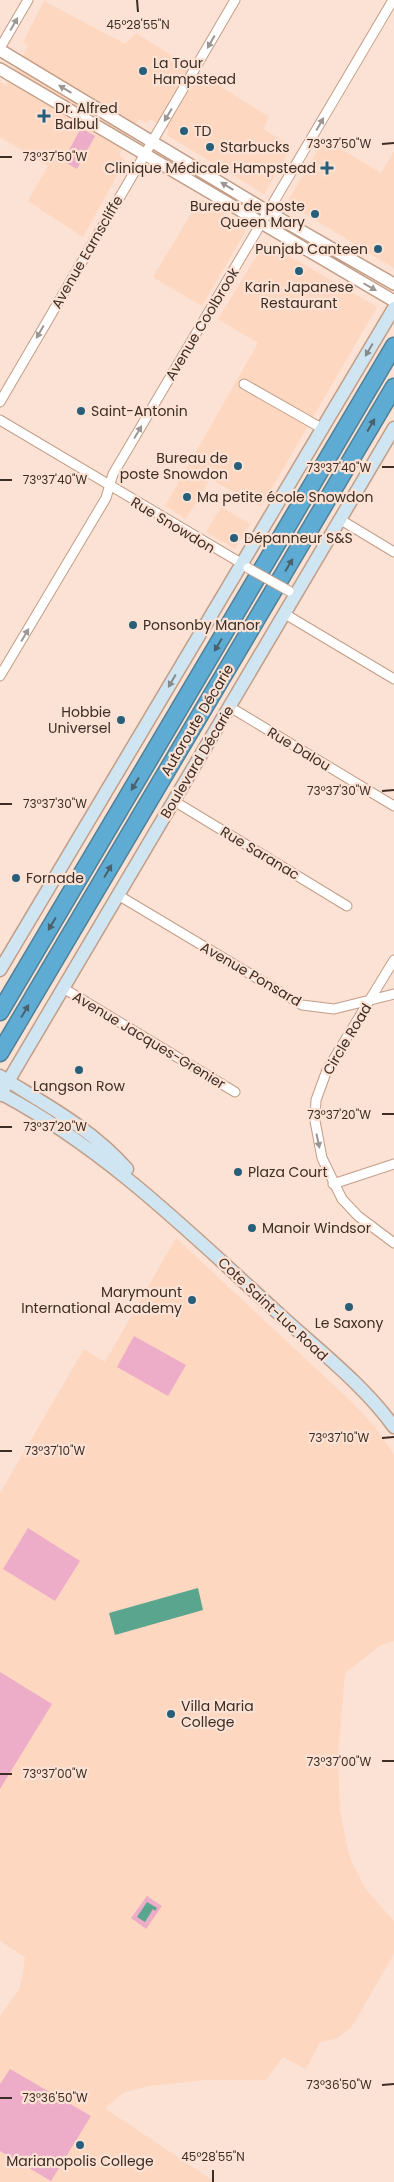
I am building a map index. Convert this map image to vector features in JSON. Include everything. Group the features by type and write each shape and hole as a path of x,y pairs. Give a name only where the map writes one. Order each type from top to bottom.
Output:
{"highway":[{"name":"Autoroute Décarie","path":"0,1012 394,346"},
{"name":"Autoroute Décarie","path":"0,1053 394,386"}],"main road":[{"path":"0,970 244,566 394,308"},
{"name":"Boulevard Décarie","path":"0,1094 3,1078 63,988 285,614 292,593 340,520 394,428"},
{"name":"Cote Saint-Luc Road","path":"3,1078 60,1112 103,1143 148,1194"},
{"name":"Cote Saint-Luc Road","path":"0,1094 76,1138 148,1194 362,1391 394,1427"}],"street":[{"path":"28,0 0,49 152,142 394,284"},
{"name":"Avenue Earnscliffe","path":"0,402 235,0"},
{"name":"Avenue Coolbrook","path":"0,676 106,498 113,474 393,0"},
{"path":"0,69 394,301"},
{"path":"244,384 323,430"},
{"name":"Rue Snowdon","path":"0,420 292,593"},
{"path":"340,520 394,552"},
{"path":"285,614 394,679"},
{"name":"Rue Dalou","path":"230,707 394,806"},
{"name":"Rue Saranac","path":"174,801 346,906"},
{"name":"Avenue Ponsard","path":"118,895 297,1003 330,1010 394,994"},
{"name":"Circle Road","path":"394,960 327,1070 316,1100 315,1121 317,1141 333,1184 352,1210 394,1244"},
{"name":"Avenue Jacques-Grenier","path":"63,988 235,1092"},
{"path":"333,1184 394,1164"}],"shaded area":[{"path":"44,1 125,44 136,33 269,117 263,129 292,146 264,194 167,135 169,130 150,119 147,123 139,119 119,155 125,161 83,237 28,201 48,166 0,137 0,82 6,85 28,46 23,42"},
{"path":"81,128 95,136 77,169 63,161"},
{"path":"324,139 381,173 394,151 394,268 287,203"},
{"path":"200,199 244,225 245,232 202,306 153,277"},
{"path":"265,242 377,307 261,507 210,479 186,519 165,506 258,343 218,319"},
{"path":"221,507 250,524 235,549 206,532"},
{"name":"Villa Maria College","path":"176,1238 354,1404 375,1427 394,1454 394,1641 381,1645 345,1673 338,1756 340,1810 351,1861 367,1891 394,1921 394,1954 351,2028 335,2039 320,2042 306,2069 283,2057 266,2080 205,2080 149,2086 125,2092 107,2106 106,2109 215,2182 0,2182 0,2016 19,1990 25,1957 0,1941 0,1493 84,1349 105,1362"},
{"path":"134,1336 186,1365 168,1396 117,1367"},
{"path":"28,1528 80,1561 55,1601 3,1569"},
{"path":"0,1672 52,1704 0,1789"},
{"path":"147,1896 162,1906 146,1929 131,1918"},
{"path":"10,2069 91,2116 51,2181 0,2151 0,2084"}],"water":[{"path":"198,1588 203,1610 115,1635 109,1613"},
{"path":"147,1902 157,1908 155,1911 153,1909 145,1922 137,1917"}],"place":[{"name":"La Tour Hampstead","path":"143,71"},
{"name":"Dr. Alfred Balbul","path":"44,116"},
{"name":"TD","path":"184,131"},
{"name":"Starbucks","path":"210,147"},
{"name":"Clinique Médicale Hampstead","path":"327,168"},
{"name":"Bureau de poste Queen Mary","path":"315,214"},
{"name":"Punjab Canteen","path":"378,249"},
{"name":"Karin Japanese Restaurant","path":"299,271"},
{"name":"Saint-Antonin","path":"81,411"},
{"name":"Bureau de poste Snowdon","path":"238,466"},
{"name":"Ma petite école Snowdon","path":"187,497"},
{"name":"Dépanneur S&S","path":"234,538"},
{"name":"Ponsonby Manor","path":"133,625"},
{"name":"Hobbie Universel","path":"121,720"},
{"name":"Fornade","path":"16,878"},
{"name":"Langson Row","path":"79,1070"},
{"name":"Plaza Court","path":"238,1172"},
{"name":"Manoir Windsor","path":"252,1228"},
{"name":"Marymount International Academy","path":"192,1300"},
{"name":"Le Saxony","path":"349,1307"},
{"name":"Villa Maria College","path":"171,1714"},
{"name":"Marianopolis College","path":"80,2145"}]}
